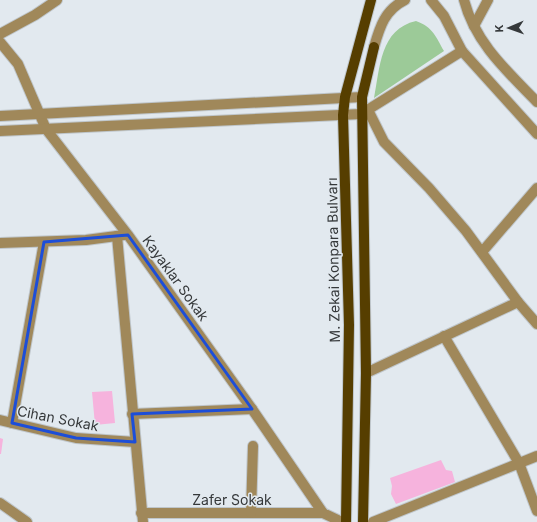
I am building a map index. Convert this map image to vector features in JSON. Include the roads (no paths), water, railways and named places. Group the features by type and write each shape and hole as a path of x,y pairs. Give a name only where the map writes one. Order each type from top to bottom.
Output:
{"main road":[{"name":"M. Zekai Konpara Bulvarı","path":"346,522 349,325 343,115 345,97 370,0"},
{"path":"363,522 366,373 365,112 362,97 374,47"}],"street":[{"path":"0,34 35,15 56,0"},
{"path":"374,47 382,22 387,14 406,0"},
{"path":"431,0 444,16 462,51 537,134"},
{"path":"464,0 474,26 493,57 537,102"},
{"path":"474,26 488,0"},
{"name":"Kayaklar Sokak","path":"0,42 18,64 38,115 46,130 128,235 252,409 323,513"},
{"path":"0,131 343,115 365,112 462,51"},
{"path":"0,116 362,97"},
{"path":"365,112 384,142 429,188 482,252 518,302 537,324"},
{"path":"482,252 537,188"},
{"path":"0,244 86,240 128,235"},
{"path":"117,236 142,517"},
{"path":"12,423 44,242"},
{"path":"366,373 518,302"},
{"path":"444,336 519,463 537,511"},
{"path":"132,414 252,409"},
{"name":"Cihan Sokak","path":"0,420 76,438 135,442"},
{"path":"251,513 253,446"},
{"path":"372,522 537,456"},
{"path":"0,503 27,522"},
{"name":"Zafer Sokak","path":"142,517 251,513 323,513"},
{"path":"323,513 342,522"}]}
